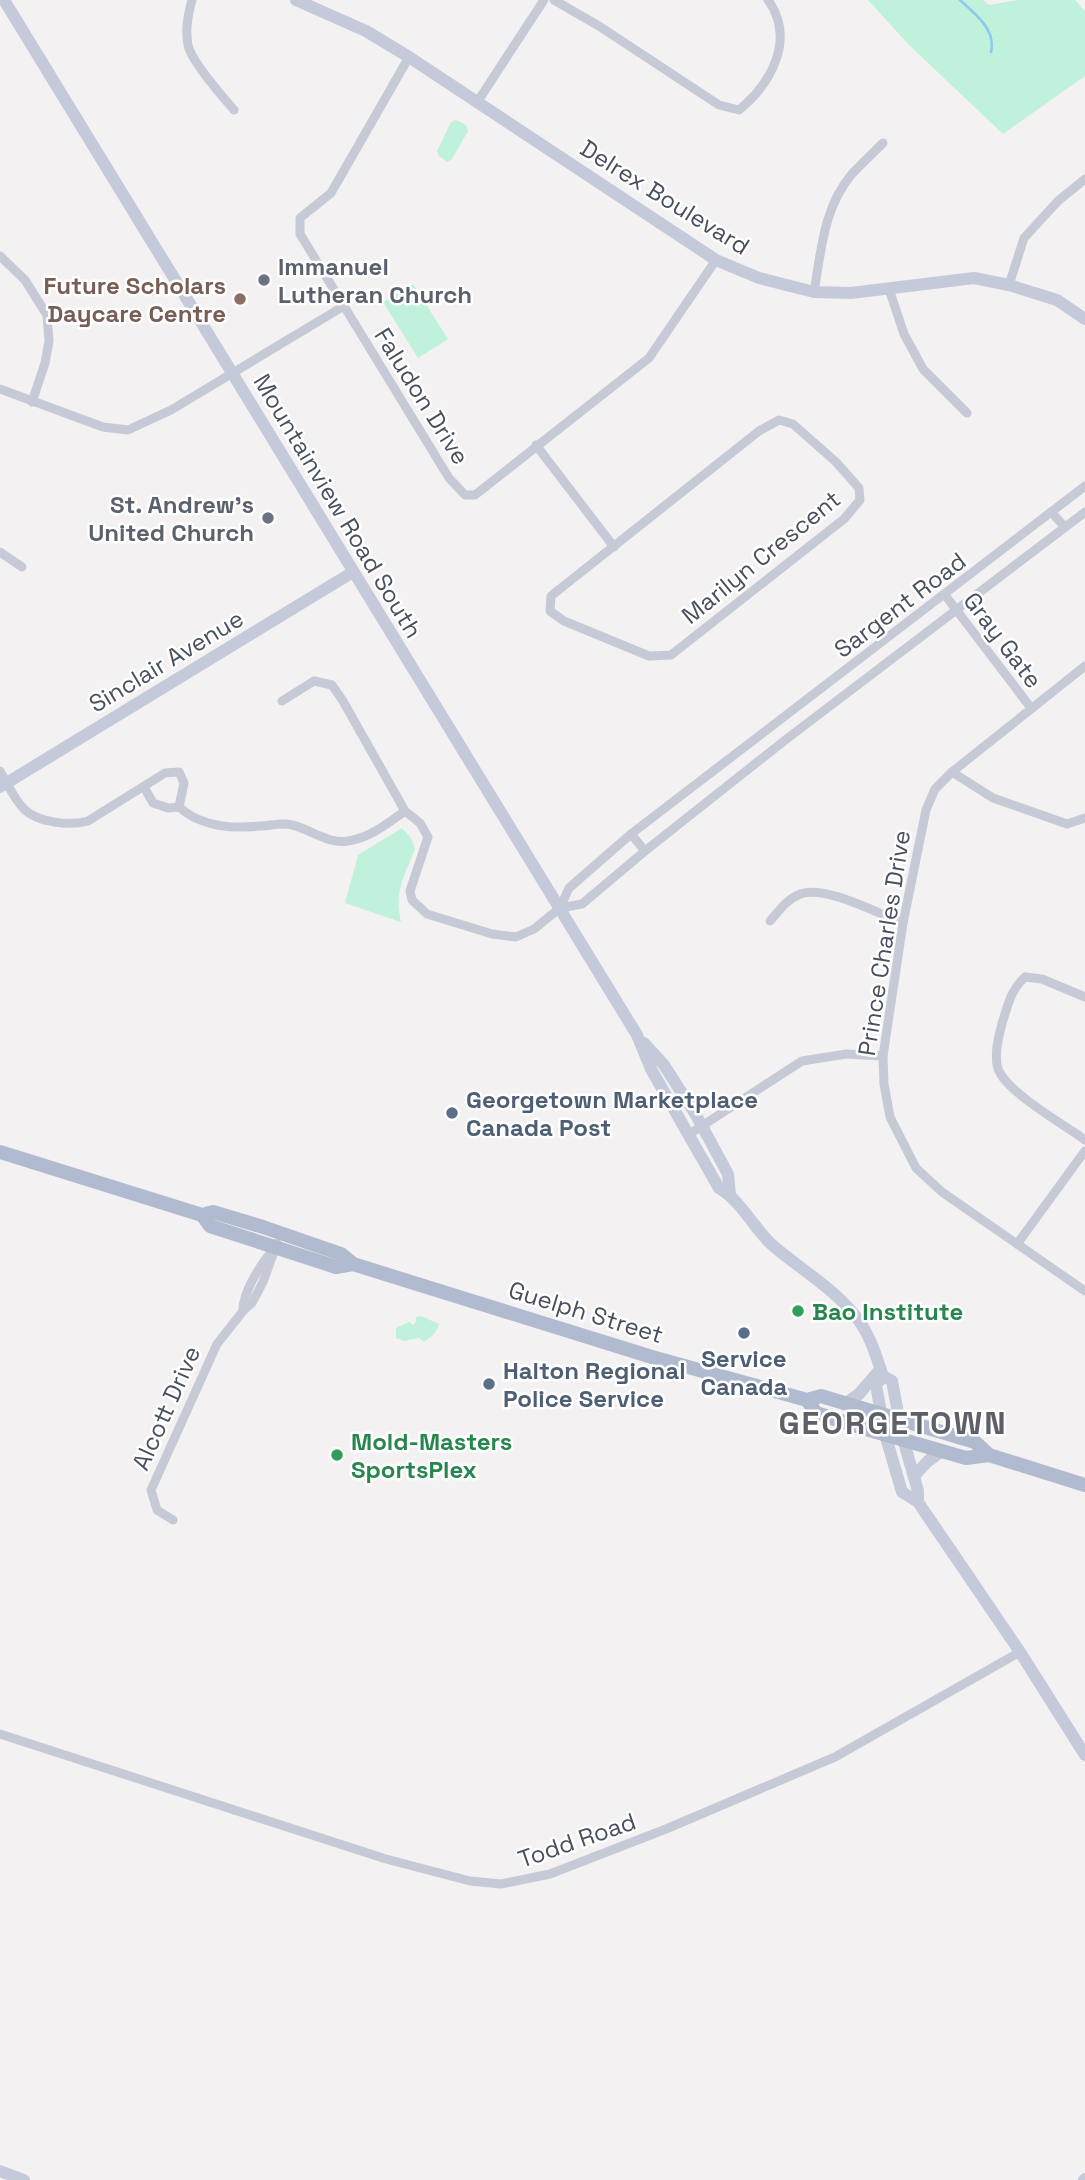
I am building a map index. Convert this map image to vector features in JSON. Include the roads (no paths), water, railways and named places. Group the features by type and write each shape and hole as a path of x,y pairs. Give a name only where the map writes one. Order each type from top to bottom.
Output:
{"main road":[{"name":"Mountainview Road South","path":"4,0 560,908 636,1035 651,1069 719,1188 730,1195 750,1222 771,1243 843,1302 858,1319 869,1338 881,1373 892,1381 900,1419"},
{"name":"Delrex Boulevard","path":"296,0 366,31 716,260 759,278 814,292 851,293 974,278 1009,285 1057,300 1085,319"},
{"name":"Sinclair Avenue","path":"2,780 353,572"},
{"name":"Mountainview Road South","path":"636,1035 664,1065 702,1126 728,1174 730,1195"},
{"name":"Guelph Street","path":"0,1152 202,1215 209,1226 277,1240 336,1268 353,1264 652,1357 807,1400 821,1396 975,1442 989,1455"},
{"name":"Mountainview Road South","path":"881,1373 876,1385 881,1414"},
{"path":"845,1404 881,1373"},
{"name":"Guelph Street","path":"807,1400 816,1413 966,1458 989,1455 1085,1485"},
{"path":"881,1414 902,1492 918,1502 1020,1652 1085,1755"},
{"path":"900,1419 918,1502"},
{"path":"914,1476 942,1451"},
{"path":"0,2171 24,2180"}],"street":[{"path":"192,0 187,19 188,48 234,110"},
{"path":"478,102 544,0"},
{"path":"554,0 599,26 719,105 739,110 755,96 771,74 780,50 780,25 768,0"},
{"name":"Faludon Drive","path":"409,57 331,193 300,218 300,234 449,478 465,495 475,495 649,358 716,260"},
{"path":"814,292 826,223 839,193 851,175 883,143"},
{"path":"1009,285 1024,238 1058,201 1085,179"},
{"path":"0,256 24,280 47,314 50,341 46,363 32,402"},
{"path":"889,289 904,334 923,369 967,414"},
{"path":"0,389 103,427 128,430 171,410 344,306"},
{"name":"Marilyn Crescent","path":"779,420 793,424 836,462 859,488 860,500 844,519 671,655 649,656 564,621 551,611 551,596 614,547 759,431 779,420"},
{"path":"536,445 614,547"},
{"name":"Sargent Road","path":"560,908 569,888 631,835 1085,485"},
{"path":"1051,512 1065,527"},
{"name":"Sargent Road","path":"560,908 582,904 784,741 1085,512"},
{"path":"0,552 22,568"},
{"name":"Gray Gate","path":"945,595 1031,708"},
{"name":"Prince Charles Drive","path":"1085,666 952,772 935,789 926,810 903,923 883,1056 884,1084 890,1116 916,1168 942,1192 1085,1291"},
{"path":"282,701 314,681 332,685 343,701 405,811 420,823 428,837 410,891 412,900 427,914 492,934 516,937 534,929 560,908"},
{"path":"771,727 784,741"},
{"path":"2,780 25,810 44,819 74,825 88,821 165,773 179,772 184,783 179,807"},
{"path":"952,772 993,798 1067,824 1085,818"},
{"path":"144,787 153,803 168,808 179,807 190,817 218,825 242,828 290,824 332,840 346,842 370,835 405,811"},
{"path":"631,835 645,851"},
{"path":"771,921 787,902 812,890 903,923"},
{"path":"1085,997 1042,979 1025,978 1014,988 1002,1024 997,1057 999,1072 1012,1088 1085,1140"},
{"path":"688,1135 802,1061 846,1054 883,1056"},
{"path":"1017,1244 1085,1151"},
{"name":"Alcott Drive","path":"173,1520 157,1510 151,1490 216,1344 252,1303 263,1282 277,1240"},
{"name":"Todd Road","path":"0,1734 386,1859 470,1881 501,1884 550,1874 835,1758 1020,1652"}],"waterway":[{"path":"960,0 988,29 991,52"}],"place":[{"name":"Immanuel Lutheran Church","path":"264,280"},
{"name":"Future Scholars Daycare Centre","path":"240,299"},
{"name":"St. Andrew's United Church","path":"268,518"},
{"name":"Georgetown Marketplace Canada Post","path":"452,1113"},
{"name":"Bao Institute","path":"798,1311"},
{"name":"Service Canada","path":"744,1333"},
{"name":"Halton Regional Police Service","path":"489,1384"},
{"name":"Mold-Masters SportsPlex","path":"337,1455"}],"district":[{"name":"GEORGETOWN","path":"893,1423"}]}
